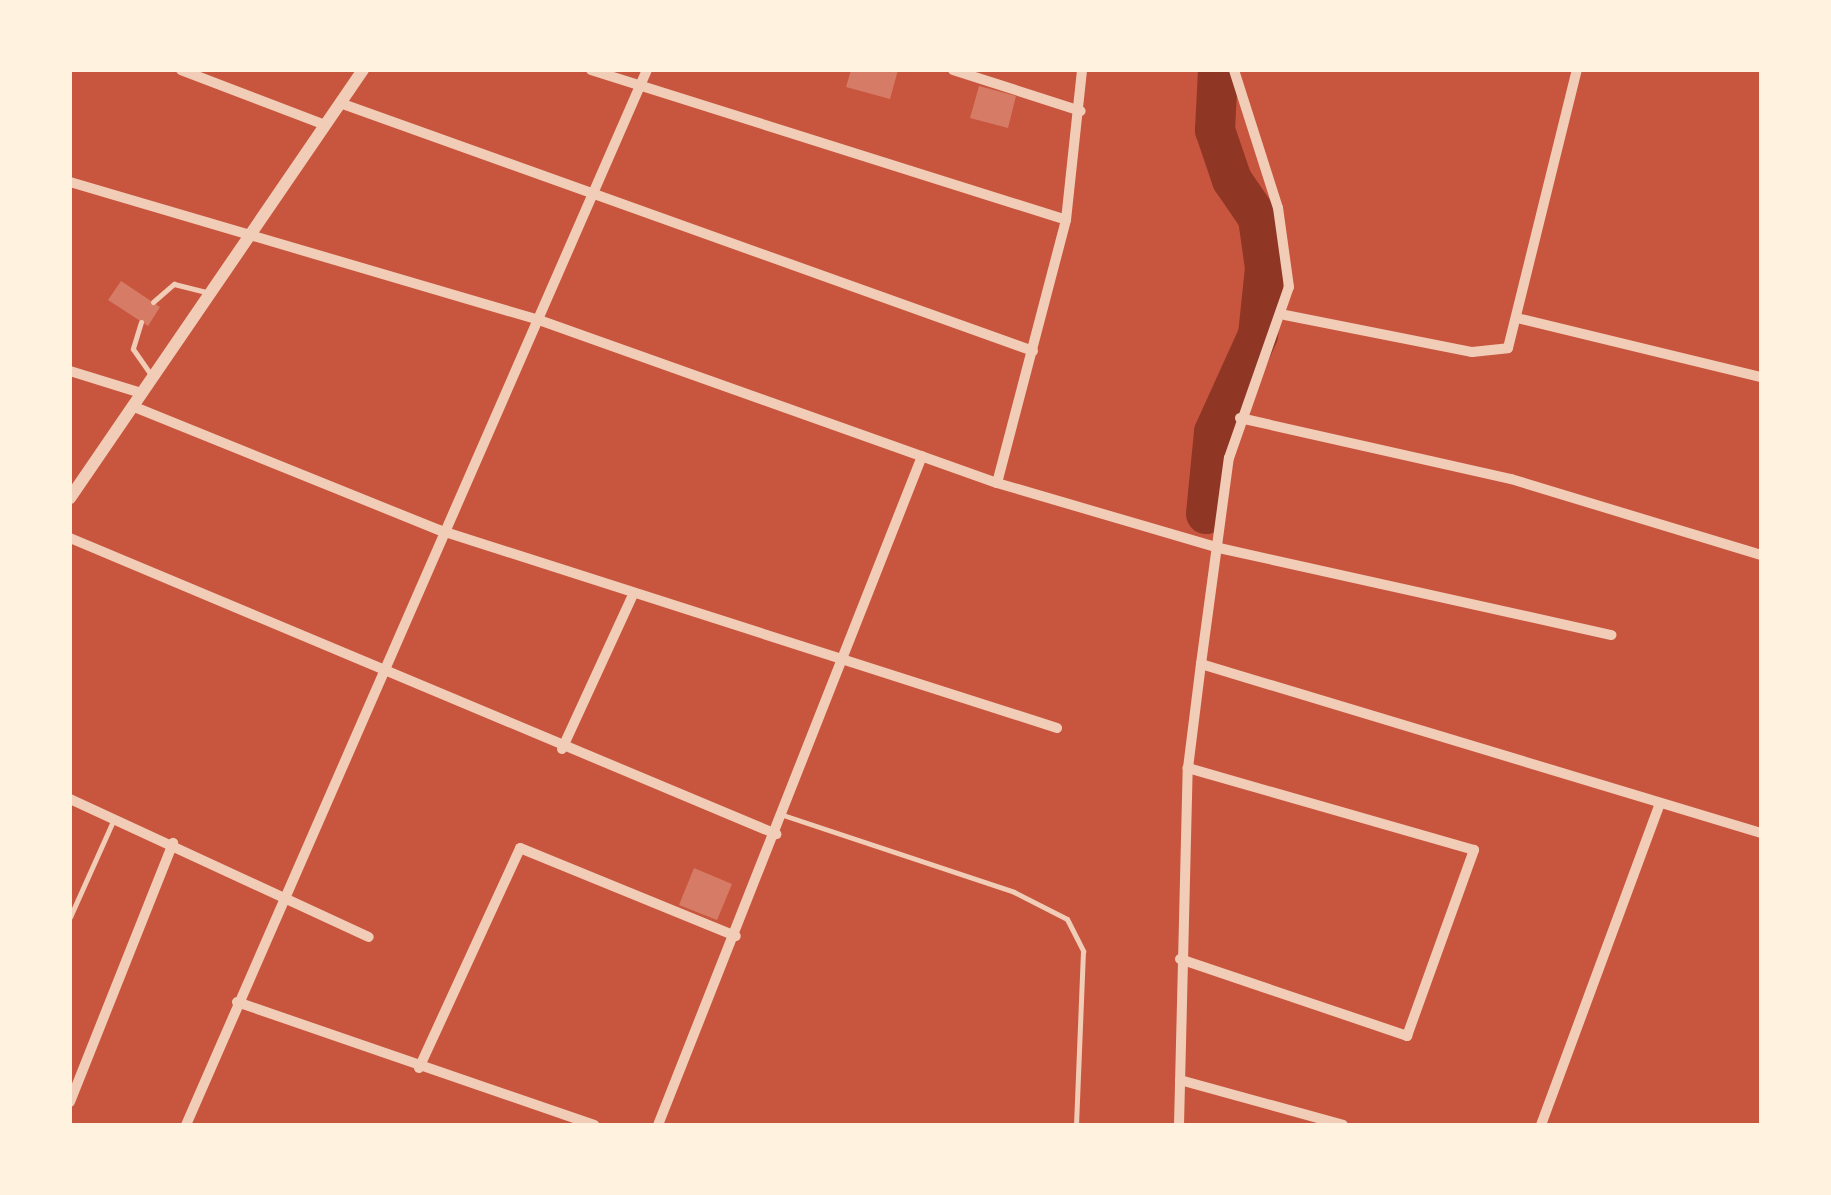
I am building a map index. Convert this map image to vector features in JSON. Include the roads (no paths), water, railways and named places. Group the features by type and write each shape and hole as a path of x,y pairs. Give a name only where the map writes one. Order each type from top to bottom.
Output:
{"street":[{"path":"181,70 325,124"},
{"path":"71,495 363,70"},
{"path":"591,70 1066,220"},
{"path":"186,1125 376,673 539,320 647,70"},
{"path":"953,70 1081,111"},
{"path":"996,483 1066,220 1081,111 1082,70"},
{"path":"1179,1125 1180,959 1188,768 1201,664 1240,418 1285,315 1278,208 1234,70"},
{"path":"1285,315 1472,352 1508,348 1521,319 1577,70"},
{"path":"340,103 592,199 1034,350"},
{"path":"70,182 253,230 539,320 996,483 1219,548 1611,635"},
{"path":"1521,319 1761,377"},
{"path":"70,371 141,392"},
{"path":"132,406 439,530 632,597 1057,728"},
{"path":"1240,418 1512,478 1761,555"},
{"path":"658,1125 736,936 922,456"},
{"path":"70,538 376,673 776,834"},
{"path":"562,749 632,597"},
{"path":"1201,664 1761,833"},
{"path":"1180,959 1407,1036 1474,850 1188,768"},
{"path":"70,799 173,844 279,900 369,937"},
{"path":"1541,1125 1660,803"},
{"path":"70,1102 173,844"},
{"path":"419,1068 520,848 736,936"},
{"path":"237,1002 419,1068 594,1125"},
{"path":"1180,1080 1343,1125"}],"lane":[{"path":"153,302 174,284 210,293"},
{"path":"141,322 133,350 152,376"},
{"path":"783,815 1014,892 1067,919 1082,950 1076,1125"},
{"path":"70,917 115,818"}],"waterway":[{"path":"1206,514 1214,432 1258,335 1265,268 1258,218 1232,180 1215,130 1218,70"}]}
